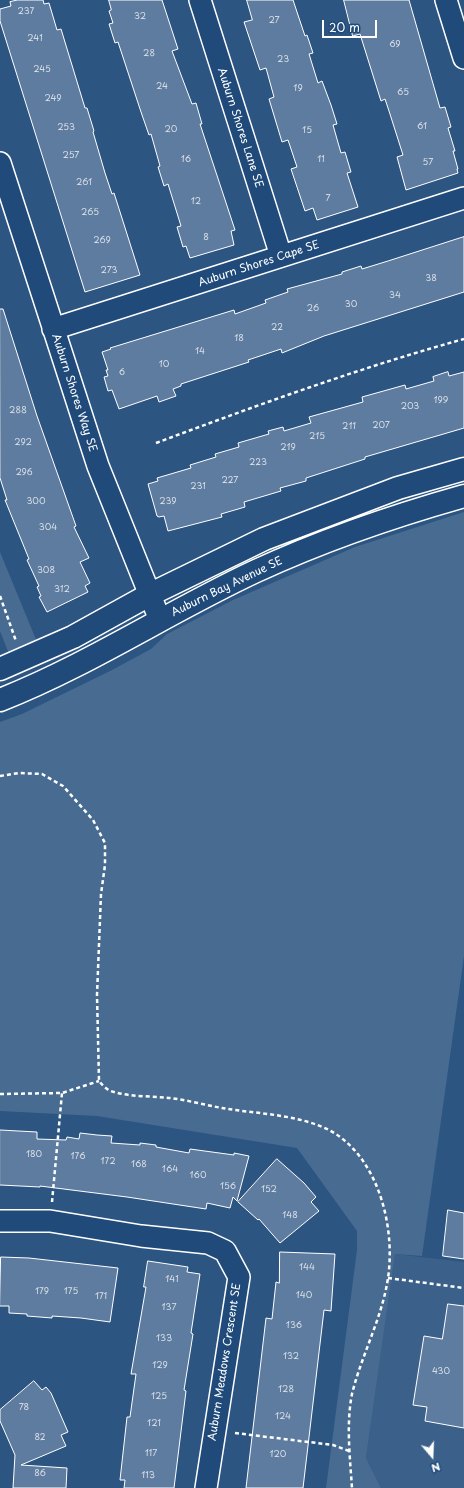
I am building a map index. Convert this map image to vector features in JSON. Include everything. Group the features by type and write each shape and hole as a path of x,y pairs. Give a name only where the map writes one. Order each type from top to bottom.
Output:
{"street":[{"name":"Auburn Shores Lane SE","path":"200,0 281,256"},
{"path":"446,0 464,58"},
{"name":"Auburn Shores Way SE","path":"0,163 98,466 160,620"},
{"name":"Auburn Shores Cape SE","path":"53,329 464,198"},
{"path":"0,669 73,637 149,595 264,539 398,488 464,469"},
{"name":"Auburn Bay Avenue SE","path":"0,700 83,662 257,570 354,530 414,510 464,496"},
{"name":"Auburn Meadows Crescent SE","path":"0,1221 50,1221 141,1236 208,1242 225,1251 239,1277 206,1488"}],"path":[{"path":"156,442 324,381 403,356 464,339"},
{"path":"0,596 17,643"},
{"path":"0,776 19,773 42,774 63,786 94,820 105,843 105,866 101,894 97,995 99,1081 104,1087 113,1092 174,1098 302,1120 329,1130 347,1143 362,1160 373,1177 382,1201 387,1226 389,1260 388,1278 382,1306 352,1396 349,1452 352,1488"},
{"path":"0,1094 62,1093 99,1081"},
{"path":"50,1221 62,1093"},
{"path":"388,1278 464,1288"},
{"path":"214,1430 333,1445 349,1452"}],"shaded area":[{"path":"464,512 464,956 422,1256 395,1254 366,1458 381,1488 326,1488 357,1250 357,1231 297,1148 97,1116 0,1111 0,722 22,714 112,670 151,649 167,634 233,600 355,547"},
{"path":"0,552 37,642 9,654 0,631"},
{"path":"395,1254 464,1262 464,1488 381,1488 366,1458"}],"building":[{"path":"18,0 43,0 44,4 49,3 57,30 61,29 85,108 87,108 105,173 112,194 114,193 140,275 85,292 0,21 0,9 11,6 10,2"},
{"path":"109,0 162,0 178,49 172,51 192,104 196,103 202,124 200,124 235,230 231,231 234,245 190,258 186,246 183,247 177,227 181,226 168,184 164,186 158,167 160,166 151,134 149,135 118,42 115,43 109,24 113,23 109,11 111,10"},
{"path":"247,0 293,0 305,36 307,35 313,53 309,54 318,83 322,81 337,124 333,125 341,153 345,152 351,172 347,173 358,207 317,220 313,208 305,211 291,169 297,167 288,140 282,142 269,99 274,97 266,68 260,70 244,22 252,20"},
{"path":"344,0 409,0 440,108 445,107 451,127 448,128 455,151 453,151 458,173 406,190 397,157 403,155 389,111 385,99 381,101 360,34 353,36"},
{"path":"464,237 464,292 324,336 282,353 281,349 248,360 249,362 181,384 181,386 173,389 176,396 159,402 157,396 119,409 112,390 108,391 104,377 108,376 106,370 108,370 102,352 111,349 110,348 234,310 235,314 266,303 265,300 288,292 287,289 342,274 342,272 361,266 362,269"},
{"path":"0,309 3,309 37,416 76,526 74,527 89,558 80,562 90,583 85,586 88,592 47,612 39,597 41,596 37,587 39,586 27,560 29,559 5,500 7,500 0,478"},
{"path":"448,372 449,376 464,372 464,428 365,457 365,459 306,478 306,481 280,488 281,491 244,502 245,507 221,514 222,517 168,531 164,516 157,516 148,484 158,481 157,478 191,468 190,465 216,457 215,454 239,447 238,443 269,434 268,431 283,427 284,431 311,423 309,417 363,402 362,397 405,385 406,389 434,381 433,377"},
{"path":"0,1130 37,1132 37,1139 66,1140 67,1137 79,1139 80,1133 112,1136 111,1143 140,1145 140,1143 156,1145 156,1147 189,1153 190,1149 234,1155 234,1153 249,1156 237,1201 233,1197 230,1208 207,1203 206,1209 40,1186 0,1185"},
{"path":"277,1159 304,1183 316,1197 311,1202 319,1211 280,1243 259,1219 258,1220 238,1202"},
{"path":"448,1210 464,1213 464,1259 443,1256"},
{"path":"280,1252 335,1254 331,1311 324,1310 303,1488 246,1488 266,1318 272,1319 276,1282 279,1283"},
{"path":"1,1257 29,1258 118,1268 110,1322 81,1318 52,1316 52,1318 9,1313 9,1306 0,1306"},
{"path":"148,1261 188,1267 187,1272 200,1274 191,1333 193,1334 184,1390 186,1391 174,1488 124,1488 125,1480 120,1480 127,1417 130,1417 136,1374 131,1374 146,1287 144,1287"},
{"path":"448,1304 464,1306 464,1428 425,1421 427,1407 413,1405 424,1336 442,1339"},
{"path":"34,1381 42,1390 46,1387 51,1393 68,1432 61,1435 66,1446 21,1465 67,1468 66,1488 13,1488 15,1455 0,1421 0,1410"}]}
